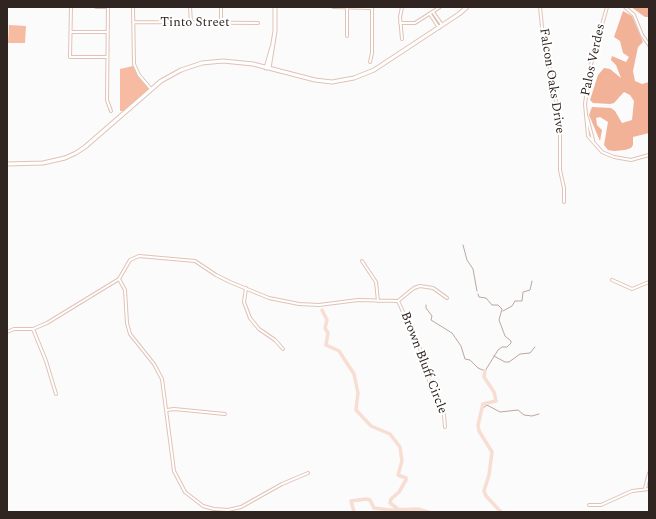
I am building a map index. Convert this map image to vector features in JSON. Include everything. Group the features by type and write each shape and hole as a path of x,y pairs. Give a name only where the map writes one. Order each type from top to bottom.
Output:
{"street":[{"path":"71,7 70,57 107,58"},
{"path":"96,7 108,7 106,100 111,111"},
{"path":"133,7 134,64 139,75 151,89"},
{"path":"190,7 191,23"},
{"path":"221,7 221,23"},
{"path":"267,68 273,43 275,7"},
{"path":"333,7 372,7 372,53 370,62"},
{"path":"402,7 400,23 402,39"},
{"path":"400,23 415,22 440,7"},
{"path":"7,164 43,163 65,158 76,153 85,147 161,81 181,70 202,63 223,61 238,62 323,81 339,81 354,78 374,70 439,28 467,7"},
{"name":"Falcon Oaks Drive","path":"540,7 542,27 560,122 560,170 564,188 564,202"},
{"name":"Palos Verdes","path":"606,7 590,68 586,100 586,113 593,140 602,152 618,158 631,160 649,155"},
{"path":"624,7 634,15 642,35 649,45"},
{"path":"347,8 347,36"},
{"path":"433,12 442,25"},
{"path":"430,14 439,28"},
{"name":"Tinto Street","path":"133,22 258,23"},
{"path":"71,32 107,32"},
{"path":"7,332 14,329 33,329 47,323 119,279 130,260 134,257 185,259 199,263 216,276 269,298 305,305 358,300 398,300 414,288 420,286 433,288 447,298"},
{"path":"362,261 376,282 378,301"},
{"path":"119,279 125,290 129,332 161,375 175,473 185,492 204,506 214,509 228,510 241,508 282,484 308,473"},
{"path":"612,280 632,289 649,282"},
{"path":"246,288 244,302 250,318 259,329 275,340 283,349"},
{"name":"Brown Bluff Circle","path":"398,300 422,353 432,393 444,415 444,427"},
{"path":"33,329 45,357 56,394"},
{"path":"166,410 225,414"},
{"path":"645,488 649,473"},
{"path":"589,505 601,505 632,491 649,488"}],"shaded area":[{"path":"631,7 649,7 649,17 645,17"},
{"path":"623,11 632,16 643,42 638,47 633,71 635,81 642,84 649,82 649,133 633,137 633,145 631,148 614,151 608,150 604,145 608,122 600,117 596,118 597,125 602,130 600,141 589,115 592,107 611,108 615,111 622,123 632,120 634,101 630,95 624,92 614,103 610,104 593,103 590,100 598,75 604,68 610,69 621,78 616,65 611,60 612,56 626,62 629,57 623,53 620,41 614,37"},
{"path":"9,25 26,26 25,43 8,43"},
{"path":"133,66 149,89 124,111 120,111 120,69"}],"waterway":[{"path":"463,245 467,260 473,269 477,291"},
{"path":"503,311 512,306 515,301 522,301 523,292 530,290 532,281"},
{"path":"426,305 426,308 432,316 431,320 452,333 461,346 465,359 470,360 478,368 485,371 498,350 502,347 507,347 511,341 505,336 499,320 502,309 498,305 492,305 486,298 479,297 478,294"},
{"path":"322,310 327,320 325,328 328,333 326,345 339,351 354,374 358,393 356,410 371,426 390,434 400,447 402,461 398,475 406,478 406,480 399,492 391,499 390,503 398,509"},
{"path":"494,356 505,362 509,362 520,354 530,353 535,347"},
{"path":"485,371 484,377 494,392 496,401 483,404 478,425 479,431 492,452 489,475 484,491 486,496 501,512"},
{"path":"482,409 487,405 500,412 518,410 524,415 532,416 539,414"},
{"path":"354,512 351,501 366,499 370,500 374,508 390,510 418,509 428,512"}]}
